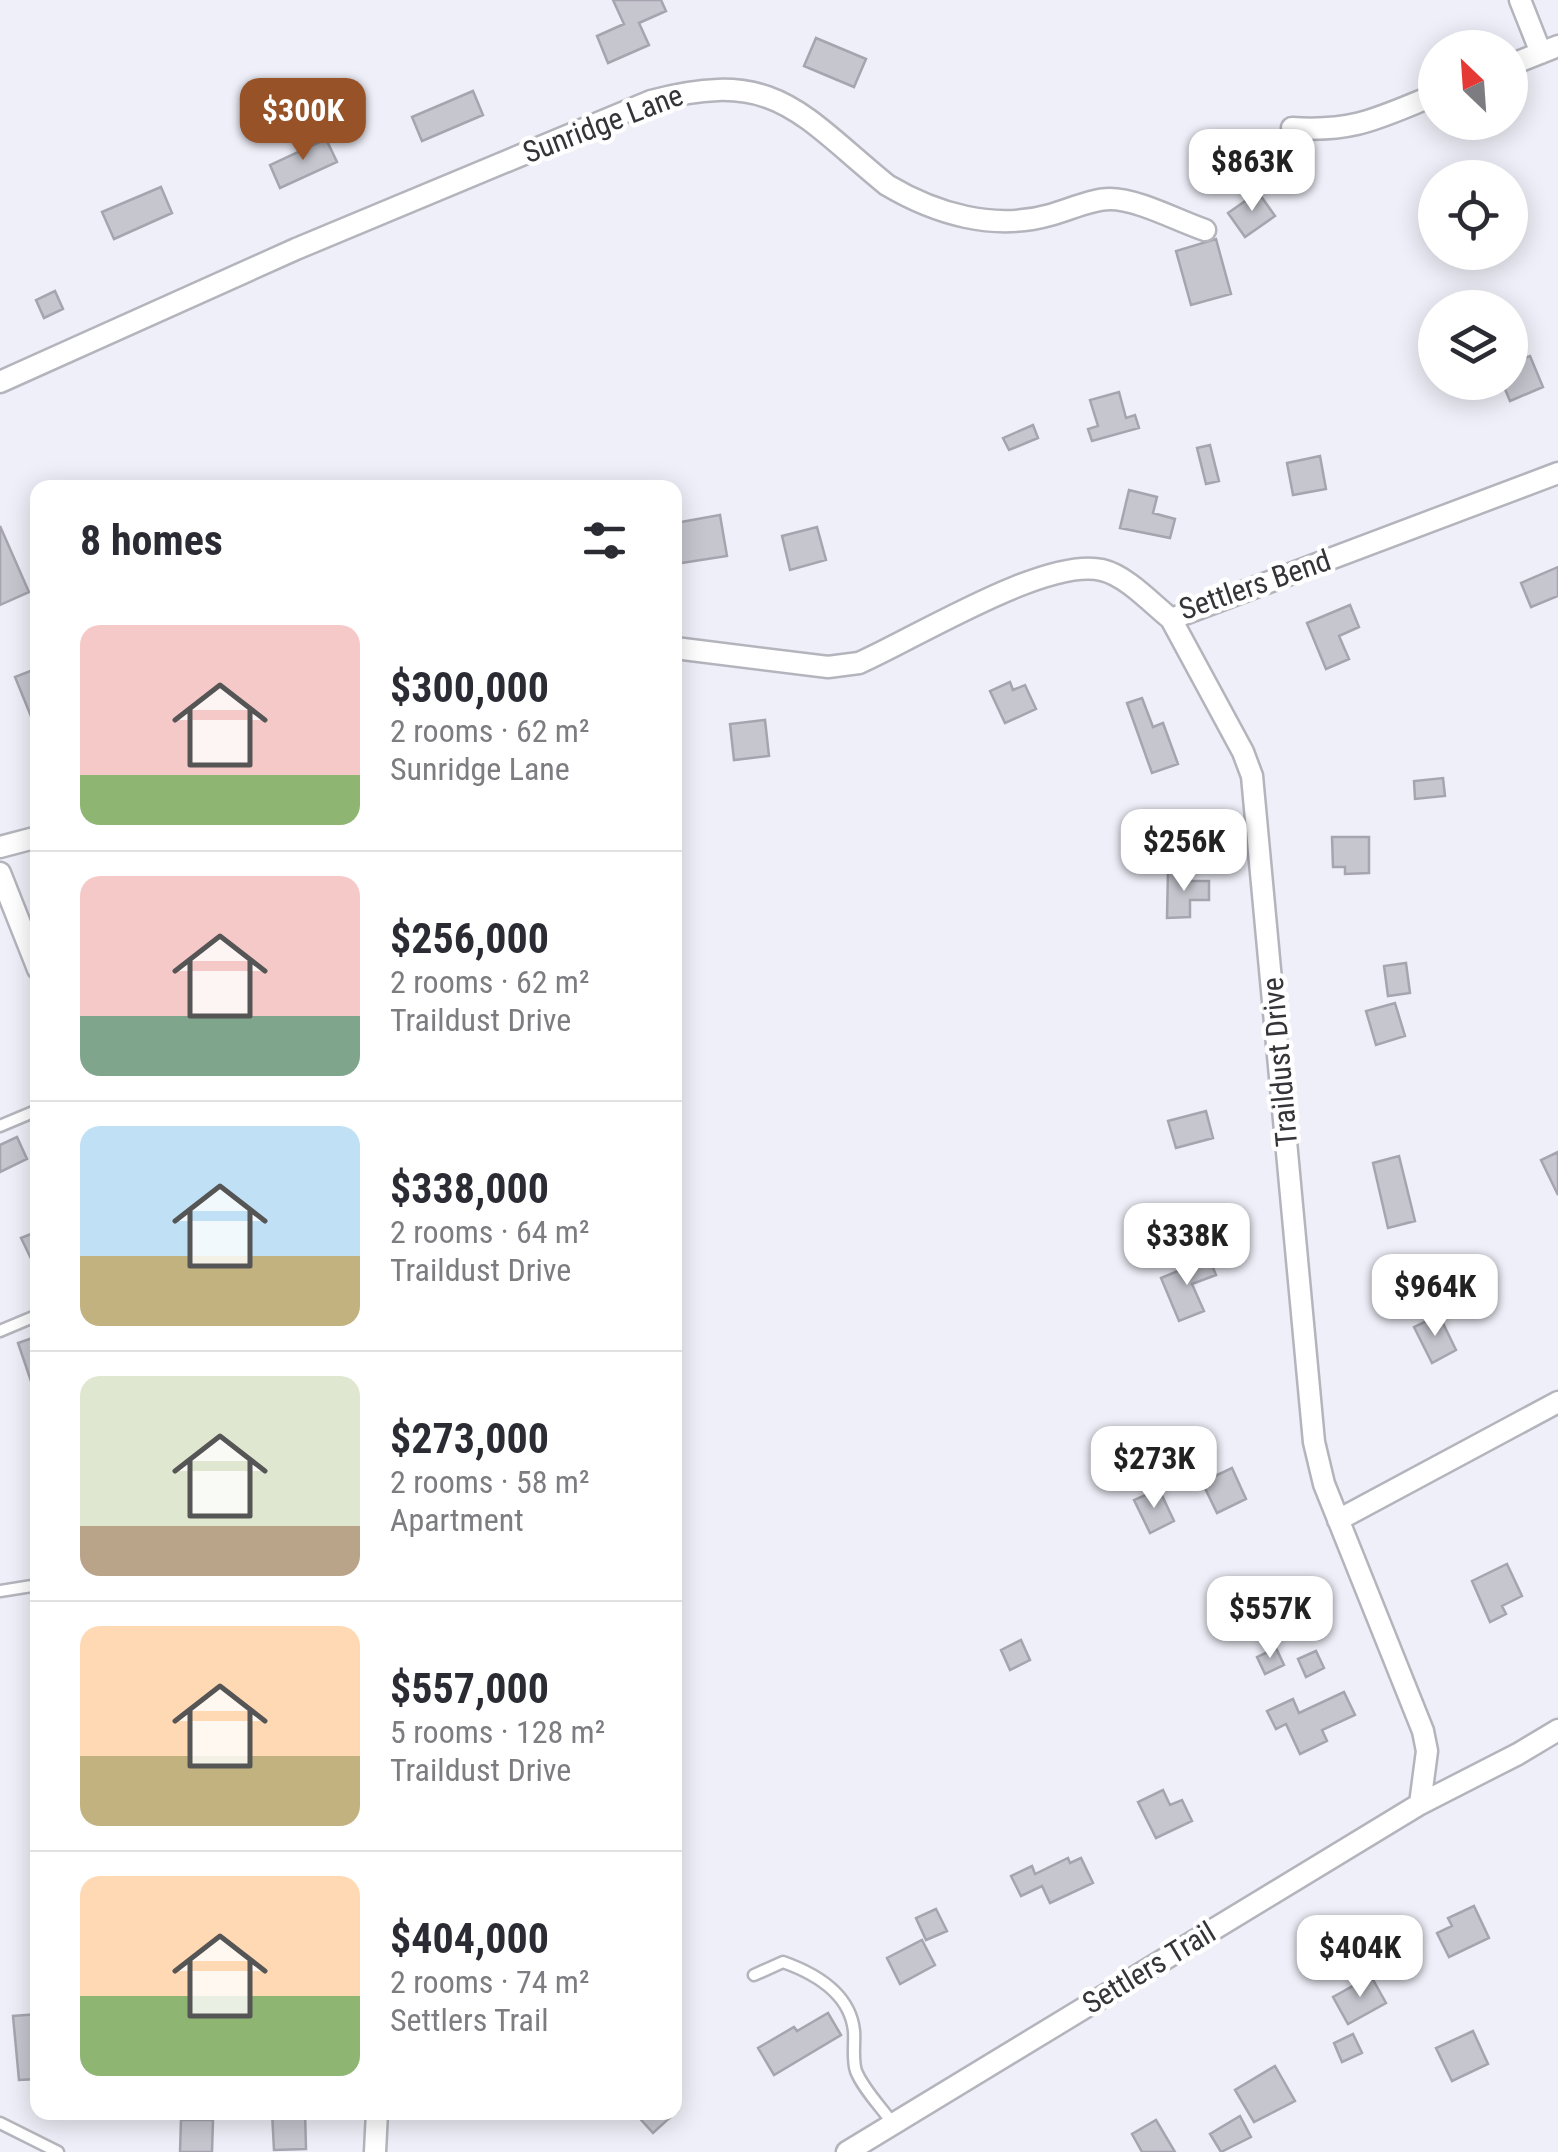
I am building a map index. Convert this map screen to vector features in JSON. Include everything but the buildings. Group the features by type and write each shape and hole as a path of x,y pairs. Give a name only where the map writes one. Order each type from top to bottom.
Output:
{"street":[{"path":"1520,0 1550,49"},
{"name":"Sunridge Lane","path":"0,382 314,241 651,100 693,90 731,88 765,94 791,106 887,186 970,219 1009,223 1106,198 1129,201 1205,230"},
{"path":"1292,128 1356,127 1418,102"},
{"name":"Settlers Bend","path":"682,649 828,667 859,663 1034,578 1082,568 1106,571 1171,619 1558,473"},
{"name":"Traildust Drive","path":"1171,619 1243,752 1252,776 1314,1442 1324,1484 1424,1731 1427,1751 1420,1804"},
{"path":"0,847 30,839"},
{"path":"0,873 30,949"},
{"path":"1338,1520 1558,1402"},
{"name":"Settlers Trail","path":"847,2152 1420,1804 1558,1730"},
{"path":"375,2152 377,2120"}],"lane":[{"path":"0,1126 30,1113"},
{"path":"0,1331 30,1318"},
{"path":"0,1592 30,1586"},
{"path":"754,1975 783,1962 816,1974 834,1992 853,2025 856,2071 893,2124"},
{"path":"0,2123 58,2152"}]}
